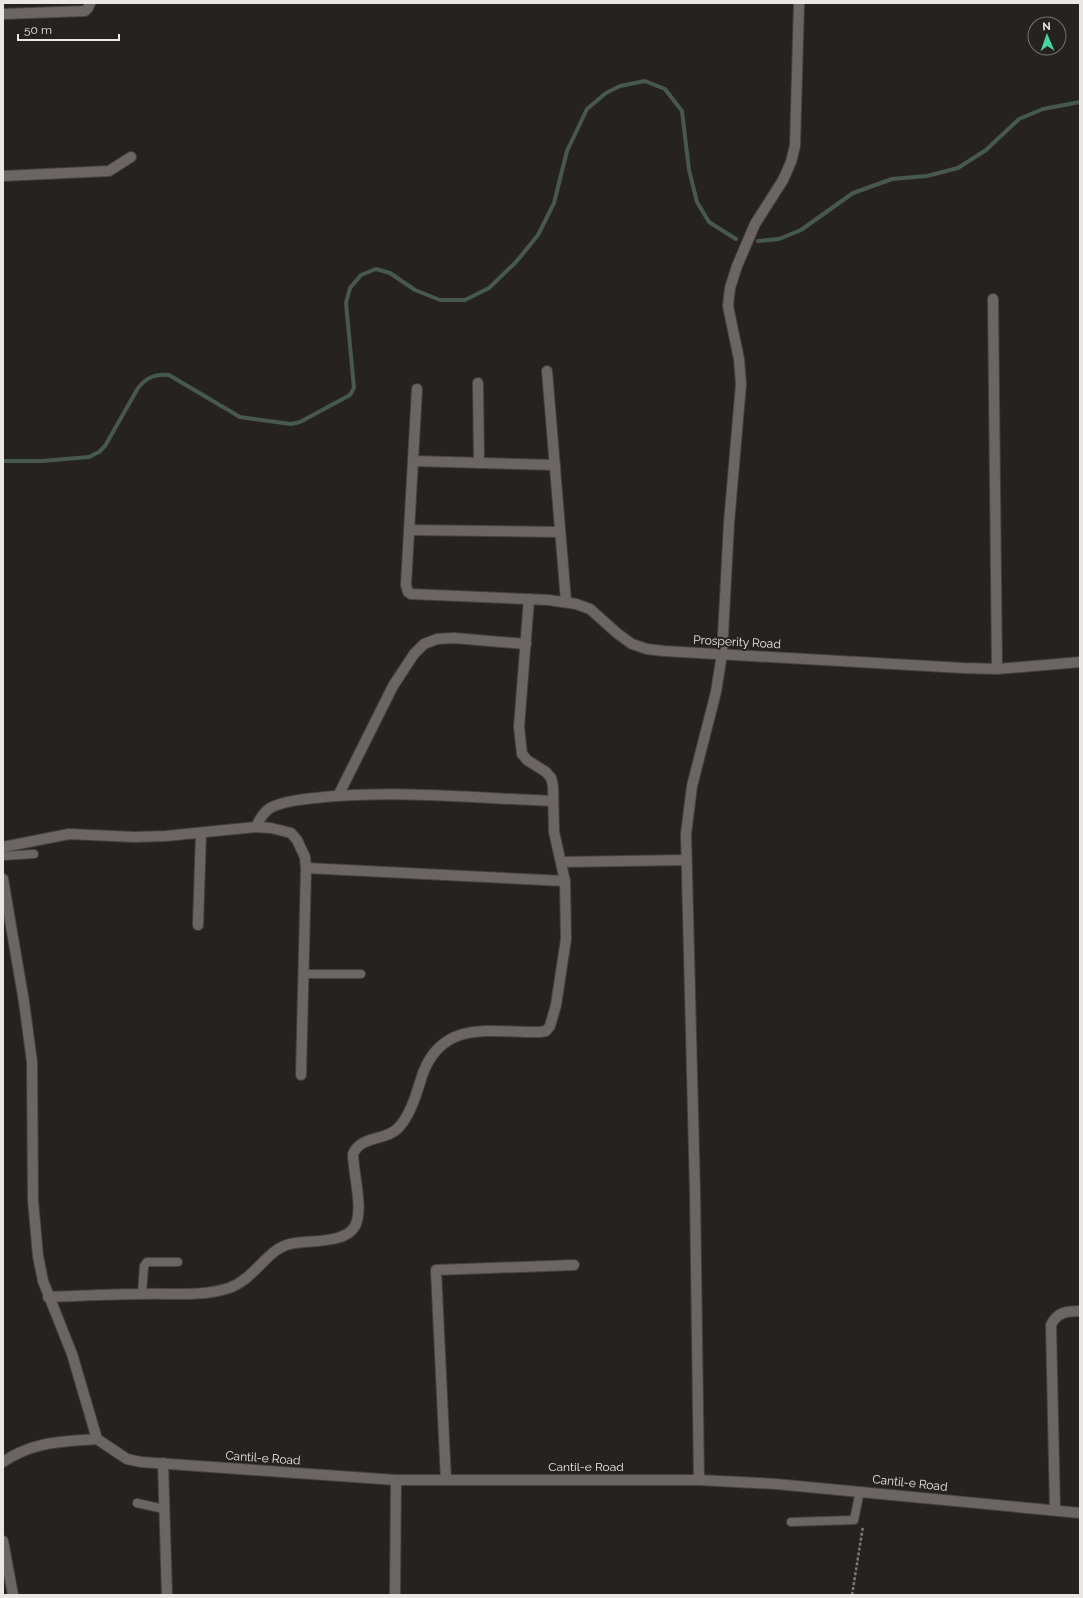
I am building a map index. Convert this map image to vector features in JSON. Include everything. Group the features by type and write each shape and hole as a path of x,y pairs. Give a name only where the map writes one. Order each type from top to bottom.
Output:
{"street":[{"path":"3,14 85,11 90,3"},
{"path":"699,1480 695,1184 686,834 692,786 711,713 722,654 729,522 741,384 739,359 728,306 737,266 755,224 783,180 791,162 795,138 799,3"},
{"path":"3,176 109,171 131,157"},
{"path":"993,299 997,669"},
{"path":"547,371 566,602"},
{"path":"478,383 479,463"},
{"path":"417,389 410,530 560,532"},
{"path":"413,461 554,465"},
{"name":"Prosperity Road","path":"410,530 406,585 408,592 414,594 529,598 566,602 590,609 618,634 632,644 646,648 664,651 915,666 997,669 1080,662"},
{"path":"48,1297 194,1294 215,1292 239,1284 253,1274 278,1249 289,1244 332,1239 351,1231 358,1219 353,1158 356,1147 368,1140 393,1133 400,1126 408,1114 426,1065 436,1049 452,1037 467,1032 540,1032 546,1031 550,1026 556,1005 566,939 566,881 554,832 552,801 553,786 551,778 546,772 527,760 521,748 519,727 529,598"},
{"path":"338,796 393,686 414,654 424,644 437,639 454,638 526,644"},
{"path":"256,827 261,817 270,808 306,799 338,796 399,795 552,801"},
{"path":"3,847 69,834 134,837 201,833 256,827 280,829 291,834 302,848 306,868 301,1075"},
{"path":"198,925 201,833"},
{"path":"562,862 686,860"},
{"path":"306,868 566,881"},
{"path":"3,879 29,1035 32,1062 33,1200 38,1256 48,1297 72,1354 97,1439 32,1447 18,1452 3,1462"},
{"path":"446,1480 436,1270 574,1265"},
{"path":"1055,1510 1051,1325 1054,1318 1062,1313 1080,1311"},
{"name":"Cantil-e Road","path":"97,1439 127,1459 141,1462 396,1480 699,1480 776,1484 1080,1513"},
{"path":"163,1463 167,1595"},
{"path":"395,1595 396,1480"},
{"path":"3,1540 13,1595"}],"lane":[{"path":"3,856 34,854"},
{"path":"304,974 361,974"},
{"path":"142,1294 144,1266 147,1262 178,1262"},
{"path":"791,1522 854,1520 860,1491"},
{"path":"137,1503 164,1509"}],"path":[{"path":"852,1595 863,1521"}],"waterway":[{"path":"3,461 42,461 89,457 99,452 105,446 138,388 148,379 160,375 169,375 240,417 291,424 300,422 350,395 354,388 346,303 350,288 361,275 376,269 390,273 415,290 440,300 465,300 489,288 516,262 538,235 554,203 567,151 587,109 606,93 620,86 645,81 665,89 682,111 689,170 697,202 709,222 736,239"},
{"path":"758,241 779,239 801,230 853,193 892,179 927,176 958,168 986,150 1019,119 1043,109 1080,102"}]}
